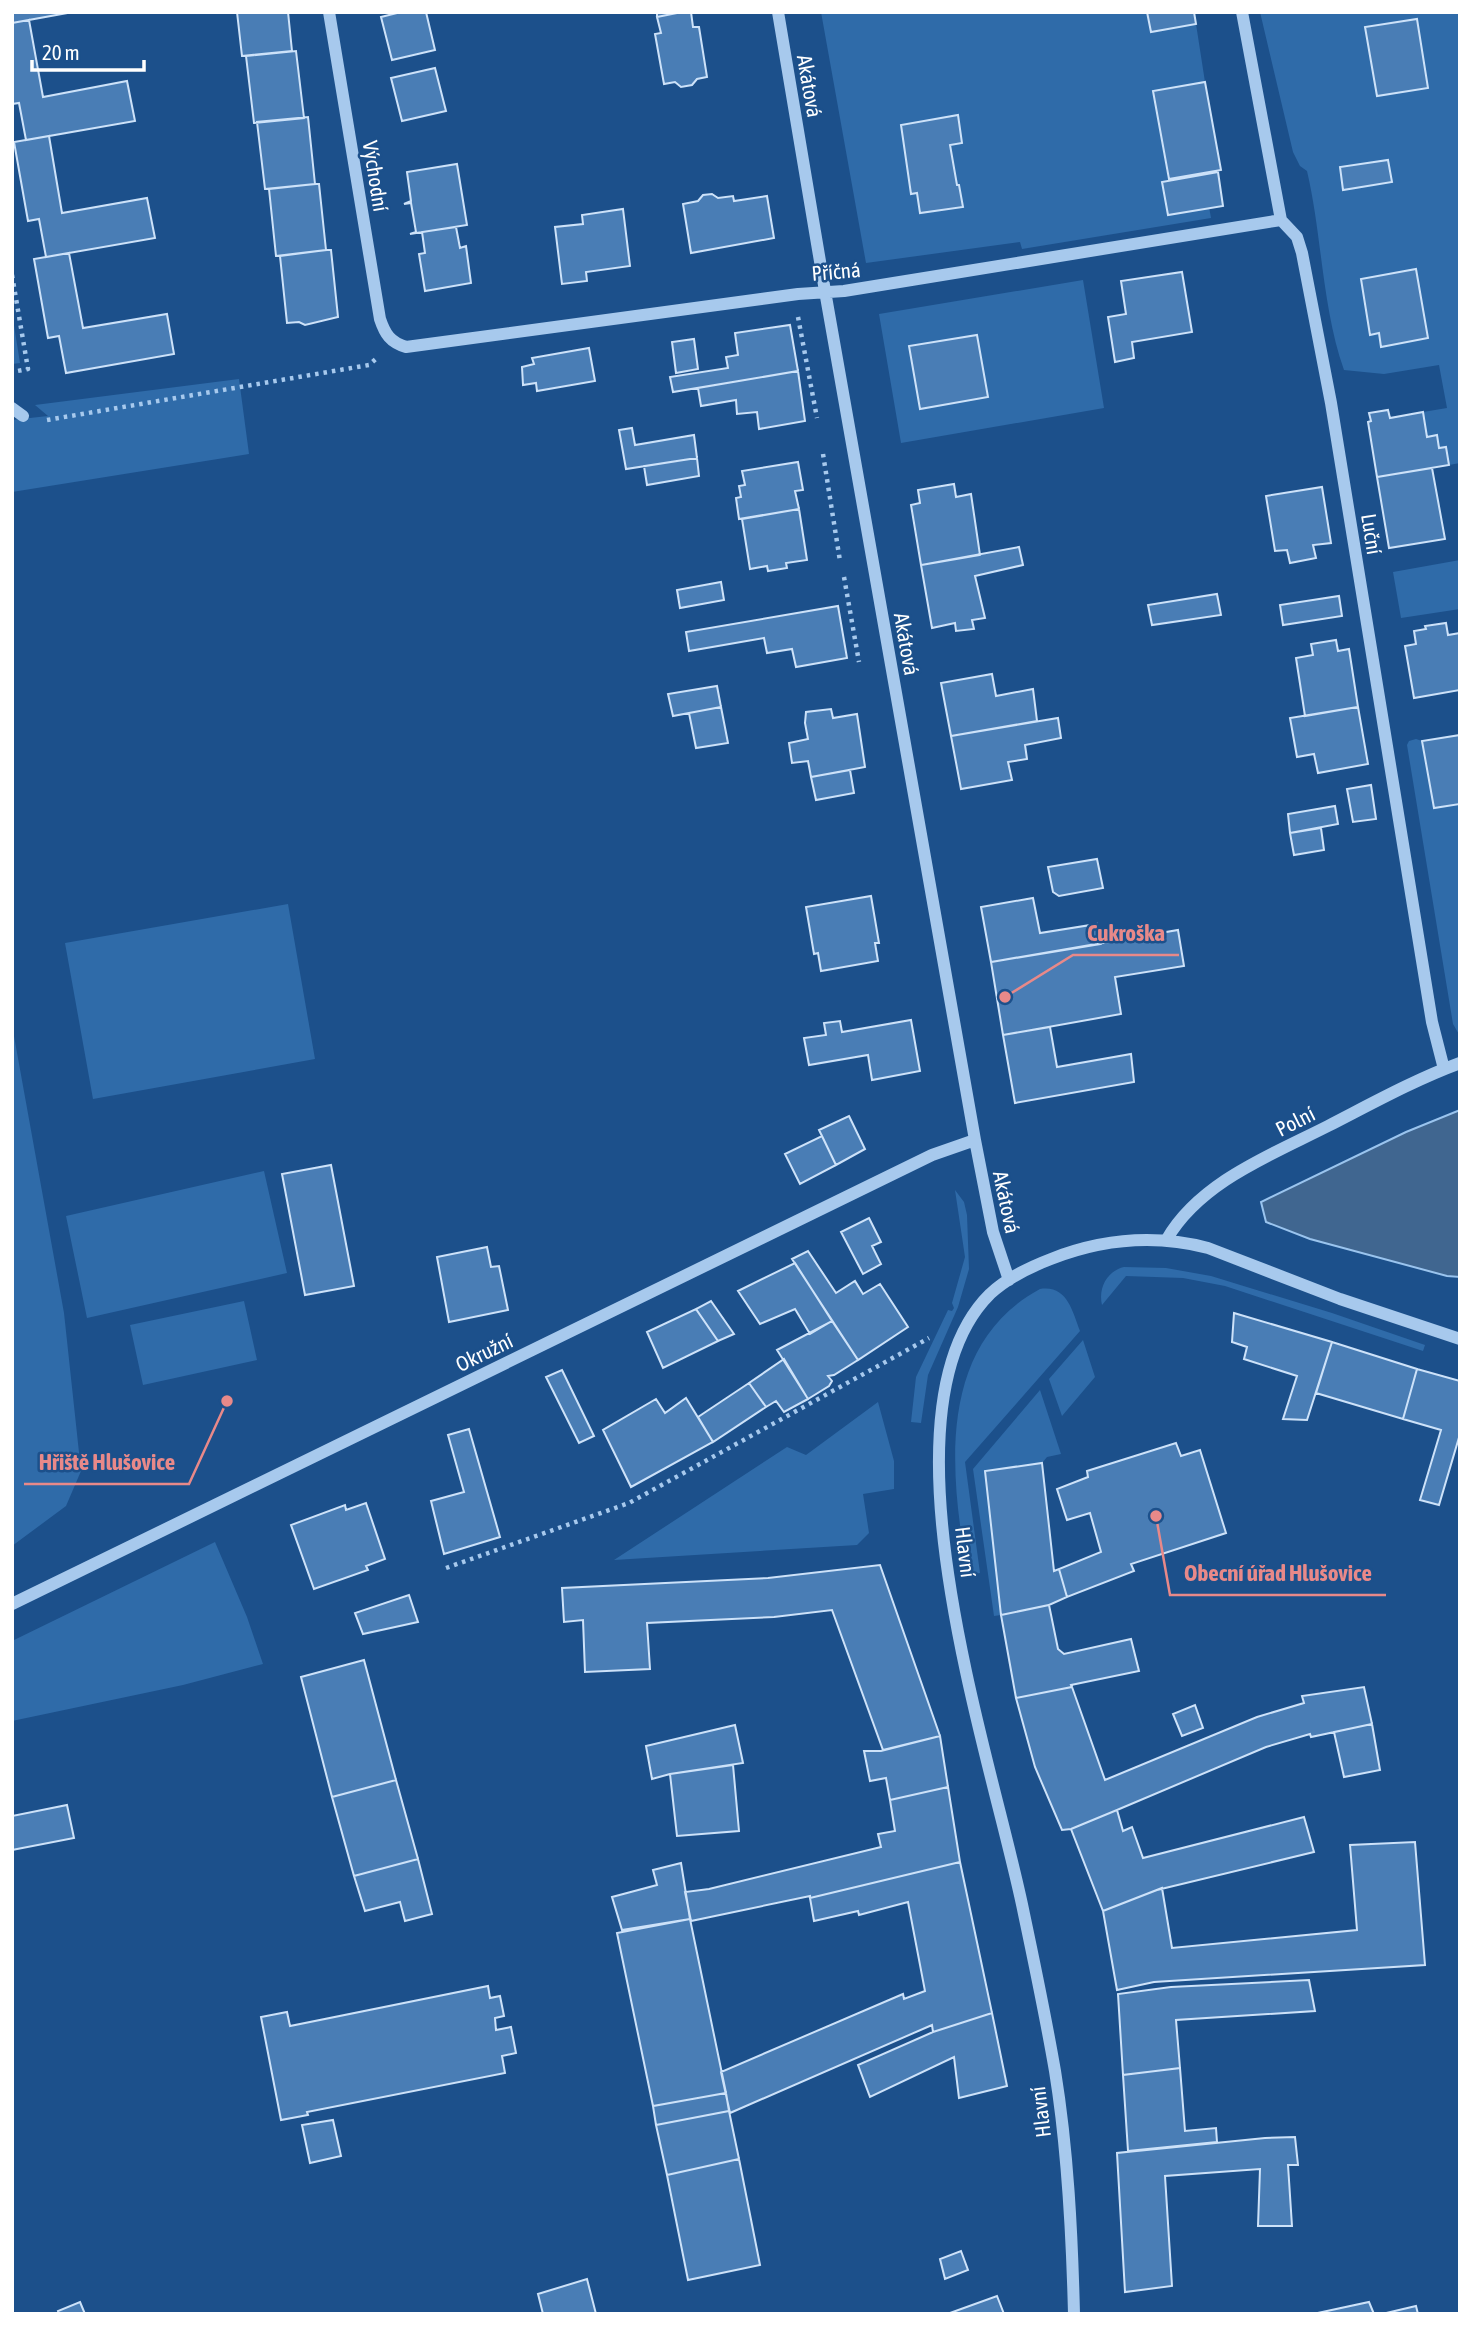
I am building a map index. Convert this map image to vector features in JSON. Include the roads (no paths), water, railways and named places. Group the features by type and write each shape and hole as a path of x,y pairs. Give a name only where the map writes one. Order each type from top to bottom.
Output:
{"street":[{"name":"Východní","path":"329,12 380,318 393,343"},
{"name":"Akátová","path":"778,12 975,1140 993,1232 1009,1280"},
{"name":"Luční","path":"1242,12 1281,220 1297,237 1302,253 1326,376 1432,1022 1444,1069"},
{"name":"Příčná","path":"393,343 406,347 417,346 825,291 844,292 1281,220"},
{"path":"12,408 23,416"},
{"name":"Polní","path":"1167,1240 1174,1227 1198,1201 1228,1179 1398,1090 1460,1063"},
{"name":"Okružní","path":"12,1604 944,1149 975,1140"},
{"name":"Hlavní","path":"1074,2314 1070,2207 1055,2072 1024,1910 962,1650 941,1510 941,1410 947,1375 955,1351 972,1317 991,1294 1009,1280 1036,1265 1069,1252 1096,1245 1149,1238 1208,1248 1340,1299 1460,1339"}],"place":[{"name":"Cukroška","path":"1005,997"},
{"name":"Hřiště Hlušovice","path":"227,1401"},
{"name":"Obecní úřad Hlušovice","path":"1156,1516"}]}
